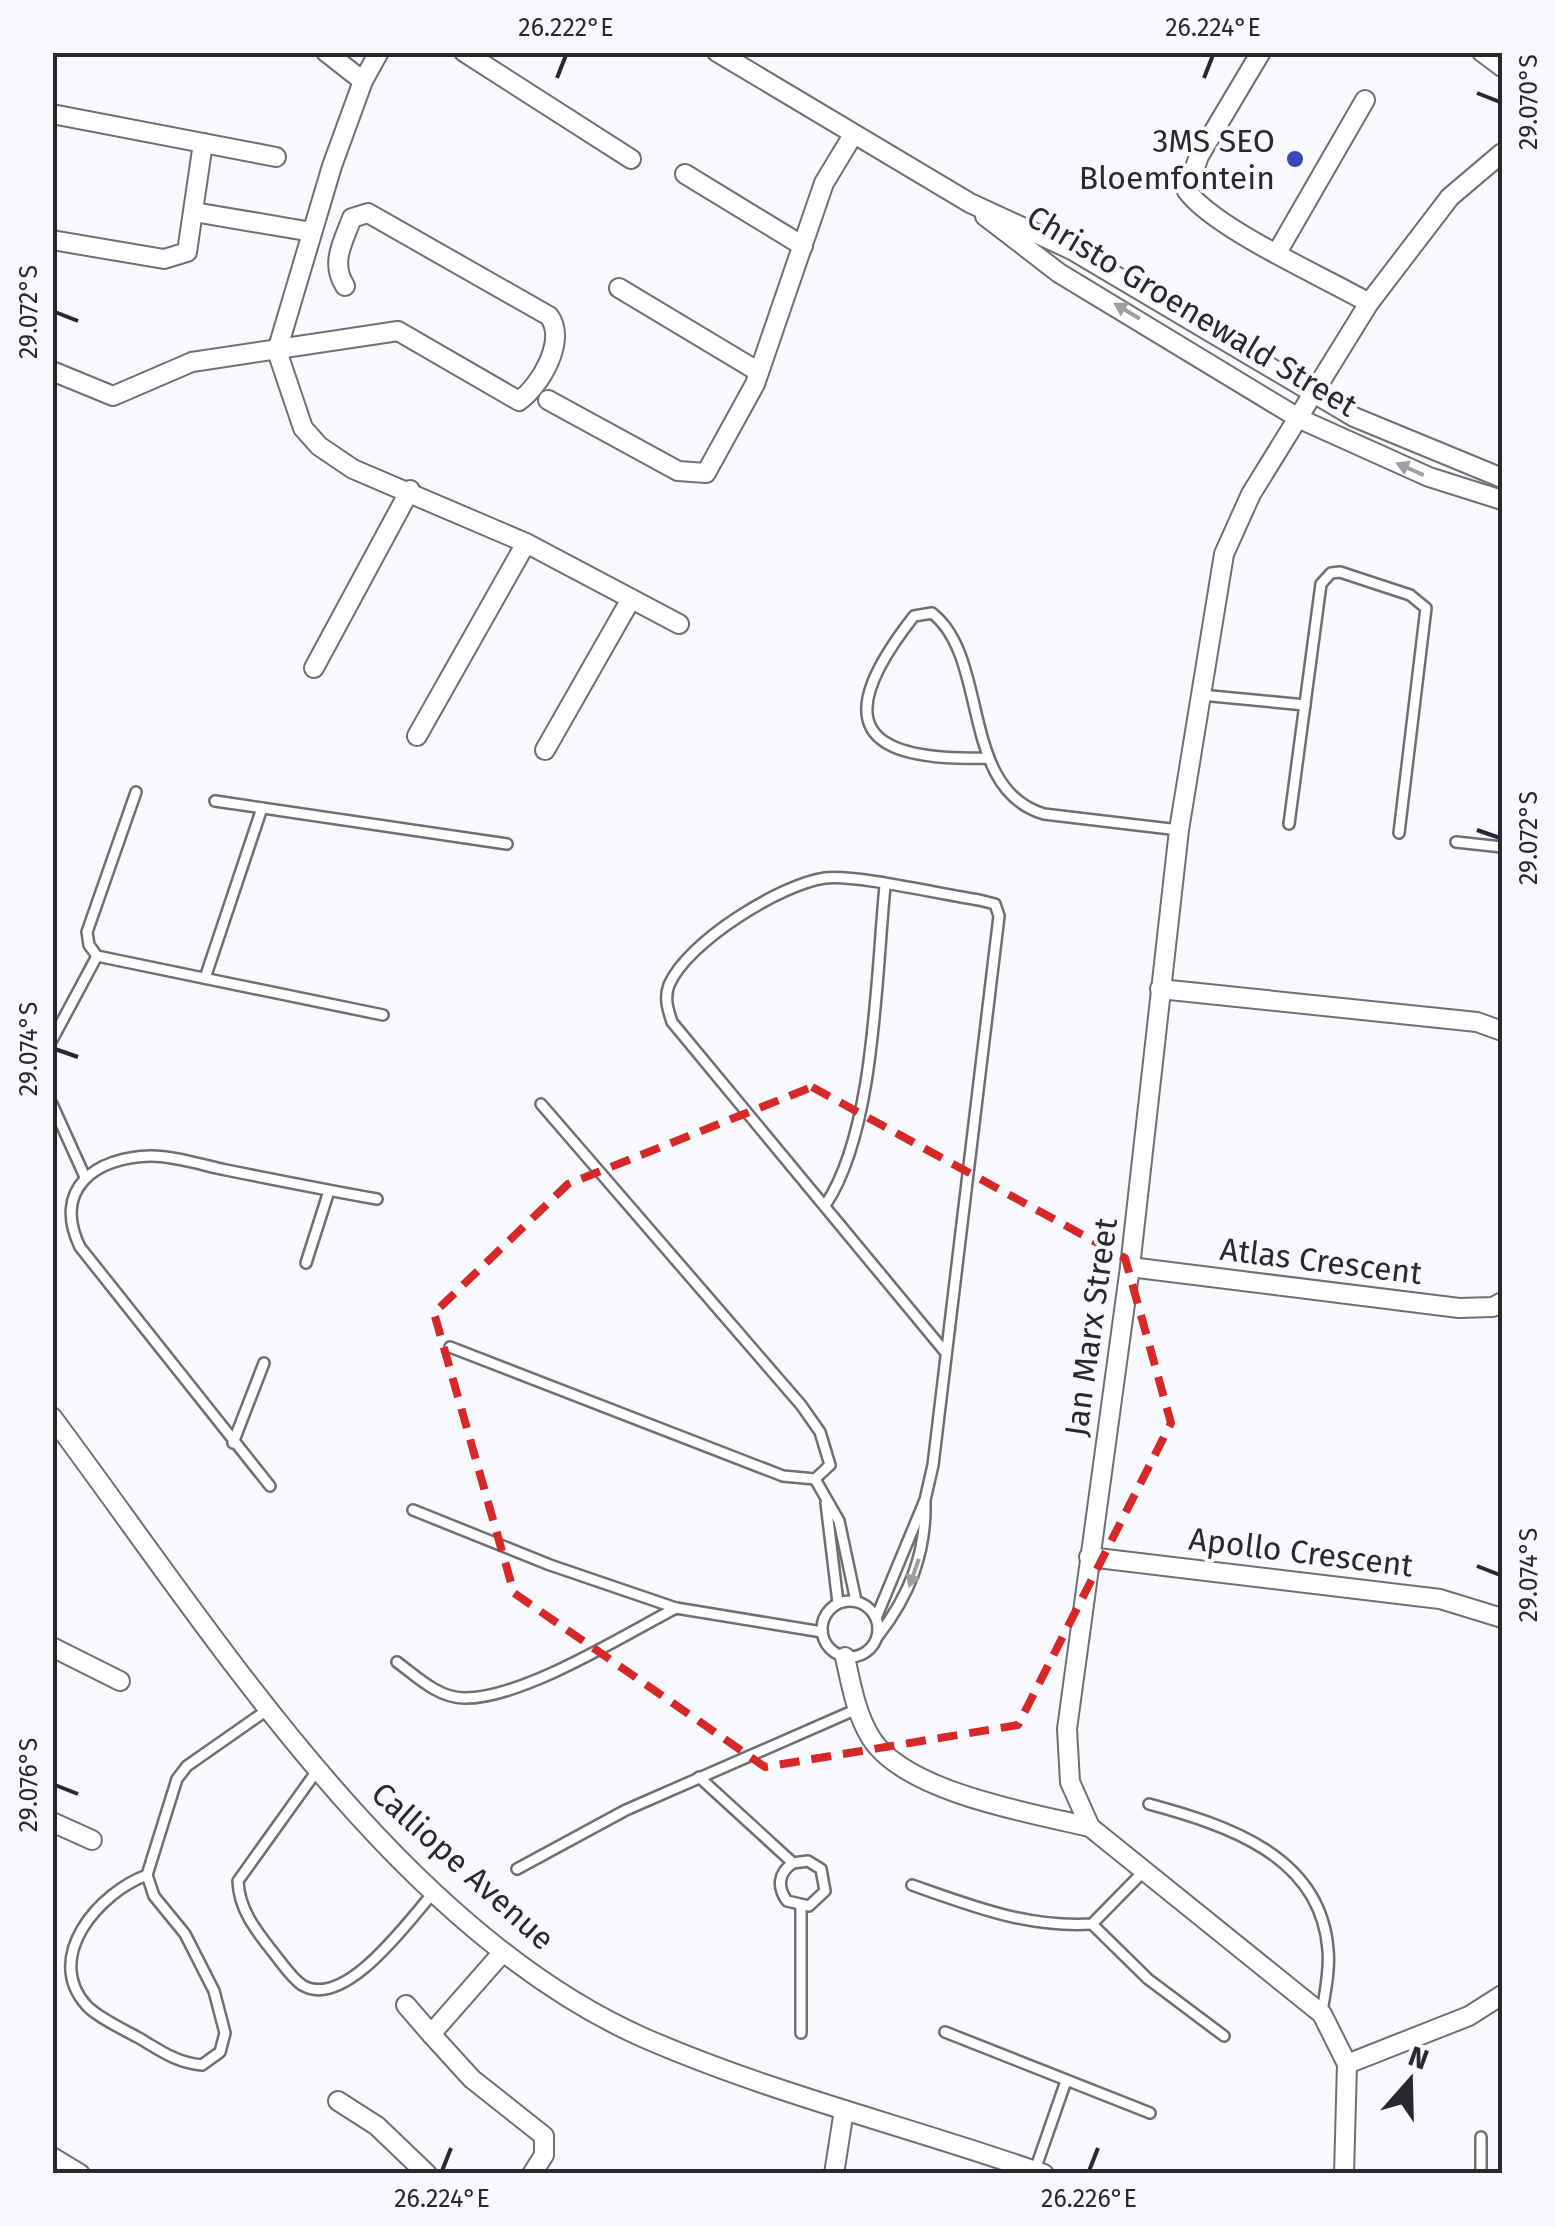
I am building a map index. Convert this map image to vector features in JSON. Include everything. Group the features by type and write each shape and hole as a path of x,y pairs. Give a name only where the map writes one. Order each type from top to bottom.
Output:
{"street":[{"path":"326,52 363,82"},
{"path":"380,52 363,82 312,232 277,352 303,428 318,446 353,468 526,543 678,624"},
{"path":"464,52 632,159"},
{"name":"Christo Groenewald Street","path":"717,52 970,203 1072,250 1311,394 1446,458 1502,478"},
{"path":"1261,52 1199,156 1187,191 1196,202 1369,302"},
{"path":"1482,52 1502,67"},
{"path":"1278,251 1365,100"},
{"path":"52,114 276,157"},
{"path":"548,400 678,471 700,474 711,468 759,372 824,183 852,135"},
{"path":"52,240 178,258 190,244 203,143"},
{"name":"Jan Marx Street","path":"1344,2174 1349,2104 1347,2064 1322,2014 1090,1827 1070,1782 1067,1729 1130,1267 1179,830 1227,543 1251,494 1369,302 1450,197 1502,153"},
{"path":"685,174 802,246"},
{"name":"Christo Groenewald Street","path":"970,203 1059,273 1300,419 1428,478 1502,500"},
{"path":"194,212 312,232"},
{"path":"52,372 112,396 192,362 398,331 518,401 533,385 558,341 556,326 549,316 368,213 352,218 337,260 337,274 345,286"},
{"path":"619,288 759,372"},
{"path":"314,668 410,490"},
{"path":"417,736 526,543"},
{"path":"545,750 632,599"},
{"path":"1160,990 1476,1022 1502,1031"},
{"name":"Atlas Crescent","path":"1130,1267 1459,1308 1493,1307 1502,1302"},
{"name":"Calliope Avenue","path":"52,1417 316,1772 435,1891 503,1952 640,2036 844,2110 1038,2172"},
{"name":"Apollo Crescent","path":"1089,1557 1440,1599 1502,1618"},
{"path":"52,1647 120,1682"},
{"path":"845,1657 858,1709 872,1739 892,1762 986,1800 1090,1827"},
{"path":"52,1822 92,1840"},
{"path":"432,2034 503,1952"},
{"path":"1347,2064 1470,2016 1502,1995"},
{"path":"406,2005 472,2079 544,2136 544,2155 532,2174"},
{"path":"338,2101 377,2126 427,2174"},
{"path":"834,2174 844,2110"},
{"path":"52,2157 80,2174"}],"lane":[{"path":"1289,824 1325,578 1340,572 1410,595 1426,608 1399,833"},
{"path":"989,758 958,758 897,749 880,742 872,732 866,718 869,690 914,616 932,613 949,636 989,758 1001,783 1025,808 1074,819 1179,830"},
{"path":"1199,695 1305,705"},
{"path":"136,792 91,914 89,945 97,956 383,1015"},
{"path":"216,801 507,844"},
{"path":"204,978 262,808"},
{"path":"1456,842 1502,847"},
{"path":"856,1602 838,1603 825,1615 822,1632 829,1648 845,1657 868,1650 906,1596 916,1570 924,1531 925,1500 946,1353 999,916 998,908 989,902 830,877 795,884 763,901 706,944 668,986 666,1002 672,1022 946,1353"},
{"path":"826,1204 845,1170 863,1087 886,886"},
{"path":"52,1040 97,956"},
{"path":"52,1104 85,1177"},
{"path":"450,1347 758,1468 802,1481 815,1479 830,1465 820,1432 542,1104"},
{"path":"270,1486 80,1247 70,1221 70,1207 85,1177 114,1162 156,1156 377,1199"},
{"path":"306,1263 329,1191"},
{"path":"233,1443 264,1363"},
{"path":"815,1479 840,1521 856,1602 876,1618"},
{"path":"877,1637 876,1618 925,1500"},
{"path":"826,1503 838,1603"},
{"path":"413,1510 550,1565 676,1608 822,1632"},
{"path":"397,1662 443,1693 464,1698 548,1674 676,1608"},
{"path":"147,1876 121,1884 101,1900 78,1937 70,1961 72,1983 88,2007 182,2064 202,2065 220,2052 226,2033 218,2005 185,1934 154,1896 147,1876 167,1798 187,1766 270,1708"},
{"path":"518,1869 699,1777 858,1709"},
{"path":"316,1772 238,1881 238,1895 251,1924 288,1972 314,1989 324,1990 350,1980 435,1891"},
{"path":"699,1777 793,1863 815,1864 826,1883 822,1898 801,1906 788,1901 780,1888 782,1873 793,1863"},
{"path":"1150,1804 1235,1831 1287,1865 1308,1892 1324,1928 1328,1952 1322,2014"},
{"path":"912,1885 1012,1918 1060,1926 1092,1924 1144,1870"},
{"path":"801,1906 801,2033"},
{"path":"1092,1924 1148,1979 1224,2036"},
{"path":"946,2032 1150,2113"},
{"path":"1038,2172 1066,2082"},
{"path":"1481,2138 1481,2174"}],"highlighted area":[{"path":"812,1087 1125,1258 1171,1423 1018,1725 765,1767 514,1593 434,1313 568,1184"}],"place":[{"name":"3MS SEO Bloemfontein","path":"1295,159"}]}
